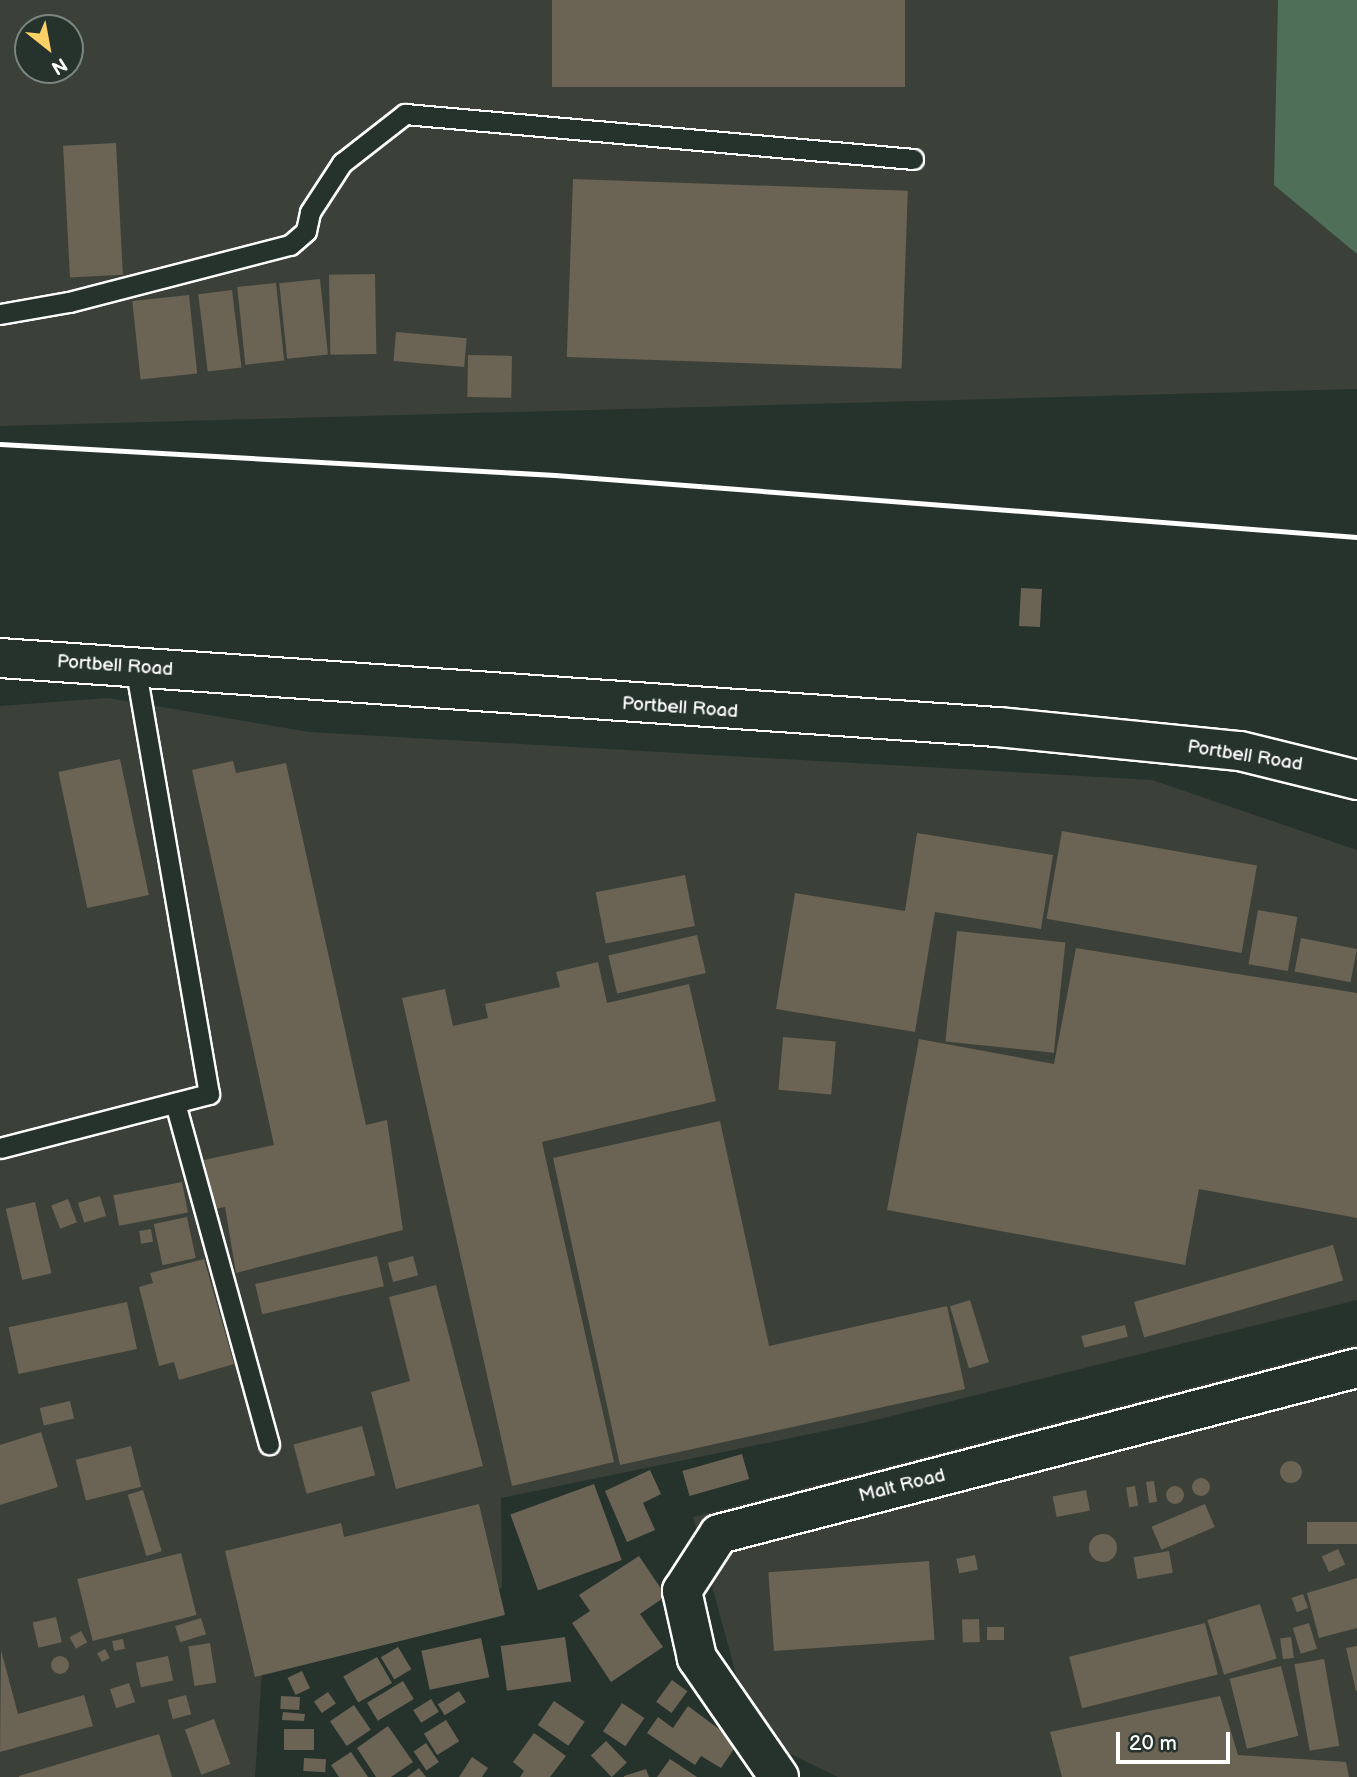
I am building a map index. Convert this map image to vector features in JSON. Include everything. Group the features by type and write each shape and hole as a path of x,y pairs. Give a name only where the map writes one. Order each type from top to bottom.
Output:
{"main road":[{"name":"Portbell Road","path":"0,658 529,698 998,727 1240,751 1357,780"},
{"name":"Malt Road","path":"779,1777 697,1658 682,1591 719,1534 1357,1368"}],"lane":[{"path":"0,314 69,302 290,245 306,231 310,212 342,163 405,114 913,159"},
{"path":"0,1148 209,1094 135,667"},
{"path":"175,1103 269,1444"}],"shaded area":[{"path":"0,0 1357,0 1357,389 0,426"},
{"path":"108,698 309,732 1152,780 1357,850 1357,1300 863,1423 501,1498 502,1588 329,1639 262,1670 255,1777 0,1777 0,706"},
{"path":"1357,1344 1357,1777 838,1777 753,1736 693,1517"}],"green space":[{"path":"1278,0 1357,0 1357,254 1274,185"}],"building":[{"path":"552,0 905,0 905,87 552,87"},
{"path":"116,143 123,275 70,278 63,146"},
{"path":"573,179 908,191 902,369 567,357"},
{"path":"375,274 376,354 330,355 329,275"},
{"path":"320,279 328,355 287,359 279,283"},
{"path":"276,283 284,361 245,365 237,287"},
{"path":"232,290 242,367 208,372 198,294"},
{"path":"189,295 197,374 141,380 132,301"},
{"path":"396,332 467,338 464,367 393,361"},
{"path":"468,355 512,356 511,398 467,397"},
{"path":"1021,588 1042,589 1040,627 1019,626"},
{"path":"120,759 149,895 87,908 58,772"},
{"path":"233,761 236,773 286,763 366,1125 387,1120 403,1230 236,1273 225,1207 215,1209 204,1160 274,1145 192,770"},
{"path":"1062,831 1257,865 1242,953 1047,919"},
{"path":"917,833 1053,855 1041,929 935,912 915,1032 776,1009 795,893 905,911"},
{"path":"685,875 695,926 606,943 596,892"},
{"path":"1258,910 1297,917 1288,971 1248,964"},
{"path":"957,931 1065,942 1054,1053 945,1041"},
{"path":"697,935 706,973 617,993 608,955"},
{"path":"1301,938 1357,949 1350,982 1295,971"},
{"path":"1076,948 1357,993 1357,1218 1199,1189 1185,1265 887,1210 919,1039 1054,1064"},
{"path":"598,962 607,1003 689,984 716,1101 542,1142 614,1462 512,1486 402,998 445,989 453,1026 488,1018 485,1004 560,987 556,972"},
{"path":"783,1037 836,1042 831,1094 778,1090"},
{"path":"720,1121 769,1346 947,1306 965,1389 620,1465 553,1158"},
{"path":"182,1182 188,1212 119,1226 113,1195"},
{"path":"100,1196 106,1216 84,1223 78,1203"},
{"path":"68,1199 77,1222 60,1229 51,1205"},
{"path":"35,1202 51,1273 22,1280 6,1209"},
{"path":"187,1217 196,1258 162,1265 154,1224"},
{"path":"151,1229 153,1242 141,1244 139,1231"},
{"path":"1333,1245 1343,1281 1144,1338 1134,1302"},
{"path":"377,1256 384,1286 262,1314 255,1284"},
{"path":"413,1256 418,1275 393,1282 388,1263"},
{"path":"204,1259 234,1364 179,1380 174,1362 159,1366 139,1287 153,1283 150,1273"},
{"path":"436,1285 483,1466 396,1489 371,1392 410,1381 389,1297"},
{"path":"970,1300 989,1362 969,1368 950,1306"},
{"path":"127,1302 137,1349 19,1374 9,1327"},
{"path":"1125,1325 1128,1337 1084,1348 1081,1336"},
{"path":"70,1401 74,1419 44,1426 40,1408"},
{"path":"362,1426 375,1475 307,1494 293,1444"},
{"path":"41,1432 58,1487 0,1505 0,1445"},
{"path":"131,1446 141,1487 86,1501 76,1460"},
{"path":"742,1454 749,1479 690,1496 682,1471"},
{"path":"1291,1461 1299,1464 1302,1472 1299,1480 1291,1483 1283,1480 1280,1472 1283,1464"},
{"path":"650,1470 661,1494 643,1503 655,1530 627,1542 605,1491"},
{"path":"1201,1478 1207,1481 1210,1487 1207,1493 1201,1496 1195,1493 1192,1487 1195,1481"},
{"path":"1154,1481 1157,1502 1149,1503 1146,1482"},
{"path":"594,1484 622,1560 538,1591 510,1514"},
{"path":"1135,1486 1138,1506 1129,1507 1126,1487"},
{"path":"1175,1486 1181,1489 1184,1495 1181,1501 1175,1504 1169,1501 1166,1495 1169,1489"},
{"path":"143,1490 162,1551 146,1556 128,1495"},
{"path":"1086,1490 1090,1511 1057,1517 1053,1496"},
{"path":"479,1504 505,1615 255,1677 225,1551 341,1523 344,1537"},
{"path":"1205,1504 1215,1527 1161,1550 1152,1527"},
{"path":"1307,1522 1357,1522 1357,1544 1307,1544"},
{"path":"1103,1534 1113,1538 1117,1548 1113,1558 1103,1562 1093,1558 1089,1548 1093,1538"},
{"path":"1338,1549 1345,1564 1329,1572 1322,1557"},
{"path":"1169,1551 1173,1573 1137,1579 1134,1557"},
{"path":"181,1553 196,1615 93,1641 77,1579"},
{"path":"975,1555 978,1570 959,1573 956,1559"},
{"path":"639,1556 666,1596 640,1614 663,1647 611,1682 572,1623 590,1611 579,1595"},
{"path":"929,1561 935,1640 774,1651 768,1572"},
{"path":"1357,1578 1357,1628 1319,1638 1307,1593"},
{"path":"1303,1594 1308,1608 1297,1612 1292,1598"},
{"path":"1260,1604 1277,1659 1224,1675 1207,1620"},
{"path":"56,1617 62,1642 38,1648 33,1622"},
{"path":"201,1618 206,1634 180,1642 175,1626"},
{"path":"979,1619 980,1642 963,1643 962,1620"},
{"path":"1205,1623 1218,1674 1082,1708 1069,1657"},
{"path":"1309,1623 1317,1649 1301,1654 1293,1628"},
{"path":"987,1627 1004,1627 1004,1640 987,1640"},
{"path":"81,1631 87,1642 76,1649 70,1637"},
{"path":"565,1637 571,1682 507,1691 501,1646"},
{"path":"1291,1637 1294,1658 1283,1659 1280,1639"},
{"path":"481,1638 489,1677 430,1690 421,1651"},
{"path":"123,1639 125,1649 114,1651 112,1641"},
{"path":"210,1643 216,1683 195,1686 188,1646"},
{"path":"1357,1646 1357,1691 1356,1691 1346,1648"},
{"path":"398,1647 411,1669 394,1680 381,1657"},
{"path":"105,1649 110,1658 102,1662 97,1653"},
{"path":"1,1650 18,1714 84,1695 93,1726 0,1752"},
{"path":"60,1656 66,1659 69,1665 66,1671 60,1674 54,1671 51,1665 54,1659"},
{"path":"168,1656 173,1680 141,1687 136,1663"},
{"path":"377,1657 392,1683 358,1702 343,1676"},
{"path":"1324,1659 1339,1746 1310,1751 1294,1664"},
{"path":"1281,1666 1298,1736 1247,1749 1230,1679"},
{"path":"302,1671 310,1688 296,1695 287,1678"},
{"path":"672,1680 687,1691 672,1713 656,1702"},
{"path":"403,1681 414,1699 378,1721 367,1703"},
{"path":"129,1683 135,1702 116,1708 110,1689"},
{"path":"459,1691 466,1702 445,1715 438,1704"},
{"path":"328,1692 336,1704 322,1713 314,1702"},
{"path":"186,1695 191,1714 173,1719 168,1700"},
{"path":"281,1696 300,1697 299,1710 280,1709"},
{"path":"1220,1696 1238,1755 1346,1762 1349,1777 1062,1777 1050,1732"},
{"path":"431,1699 439,1712 421,1723 413,1710"},
{"path":"554,1701 585,1722 568,1746 538,1725"},
{"path":"622,1703 644,1718 625,1746 603,1731"},
{"path":"354,1705 371,1730 347,1746 330,1721"},
{"path":"688,1706 738,1743 721,1768 701,1756 695,1765 647,1733 658,1717 673,1728"},
{"path":"283,1712 305,1714 304,1721 282,1720"},
{"path":"214,1719 230,1764 201,1775 185,1730"},
{"path":"446,1720 459,1741 437,1755 424,1734"},
{"path":"388,1726 413,1762 391,1777 376,1777 357,1748"},
{"path":"284,1729 314,1729 314,1750 284,1750"},
{"path":"534,1733 566,1756 550,1777 520,1777 524,1771 513,1762"},
{"path":"159,1734 172,1777 19,1777 19,1776"},
{"path":"606,1741 627,1763 612,1777 591,1756"},
{"path":"426,1743 439,1762 426,1770 414,1751"},
{"path":"351,1752 368,1777 339,1777 331,1765"},
{"path":"472,1757 488,1768 482,1777 459,1777"},
{"path":"304,1758 326,1759 325,1772 303,1771"},
{"path":"670,1759 697,1777 657,1777"},
{"path":"419,1768 426,1777 407,1777"},
{"path":"646,1769 649,1777 624,1777 624,1776"}],"railway":[{"path":"0,444 555,475 1357,537"}]}
